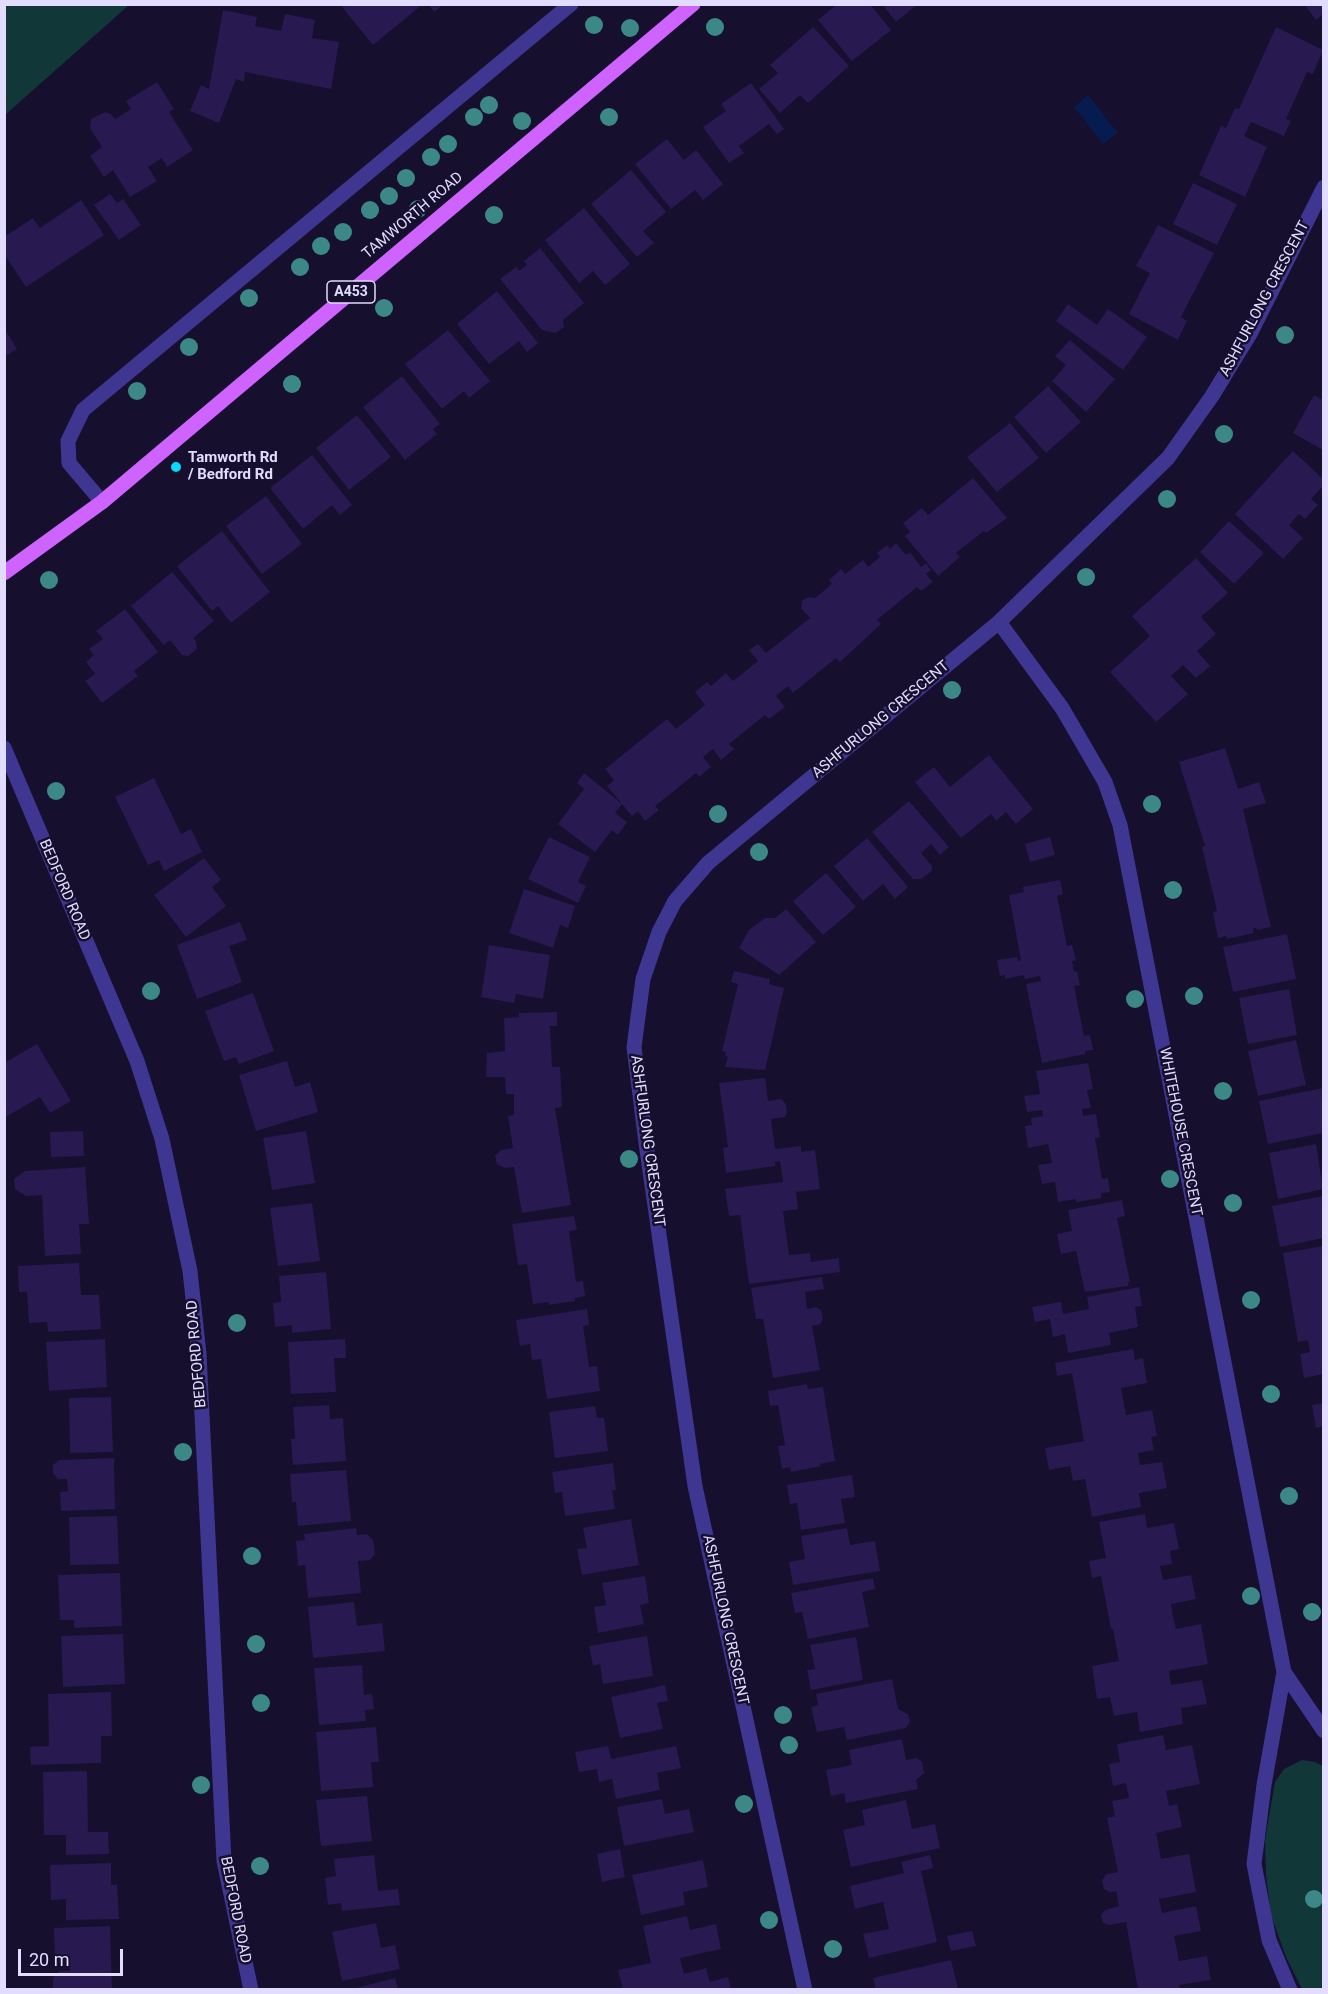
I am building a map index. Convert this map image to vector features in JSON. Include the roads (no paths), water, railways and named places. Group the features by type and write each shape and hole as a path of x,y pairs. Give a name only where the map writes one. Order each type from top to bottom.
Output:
{"main road":[{"name":"TAMWORTH ROAD","path":"4,573 102,502 693,4"}],"street":[{"path":"102,502 69,463 68,441 82,410 571,4"},
{"name":"ASHFURLONG CRESCENT","path":"806,1989 695,1486 634,1047 643,979 659,932 669,912 708,863 999,622 1168,458 1212,396 1251,332 1323,188"},
{"name":"WHITEHOUSE CRESCENT","path":"999,622 1062,708 1104,782 1120,825 1284,1672 1264,1785 1254,1864 1269,1940 1290,1989"},
{"name":"BEDFORD ROAD","path":"4,748 137,1061 162,1139 190,1271 199,1354 224,1861 251,1989"},
{"name":"WHITEHOUSE CRESCENT","path":"1284,1672 1323,1731"}],"water":[{"path":"1088,95 1118,133 1103,144 1074,107"}],"place":[{"name":"Tamworth Rd / Bedford Rd","path":"176,467"}]}
